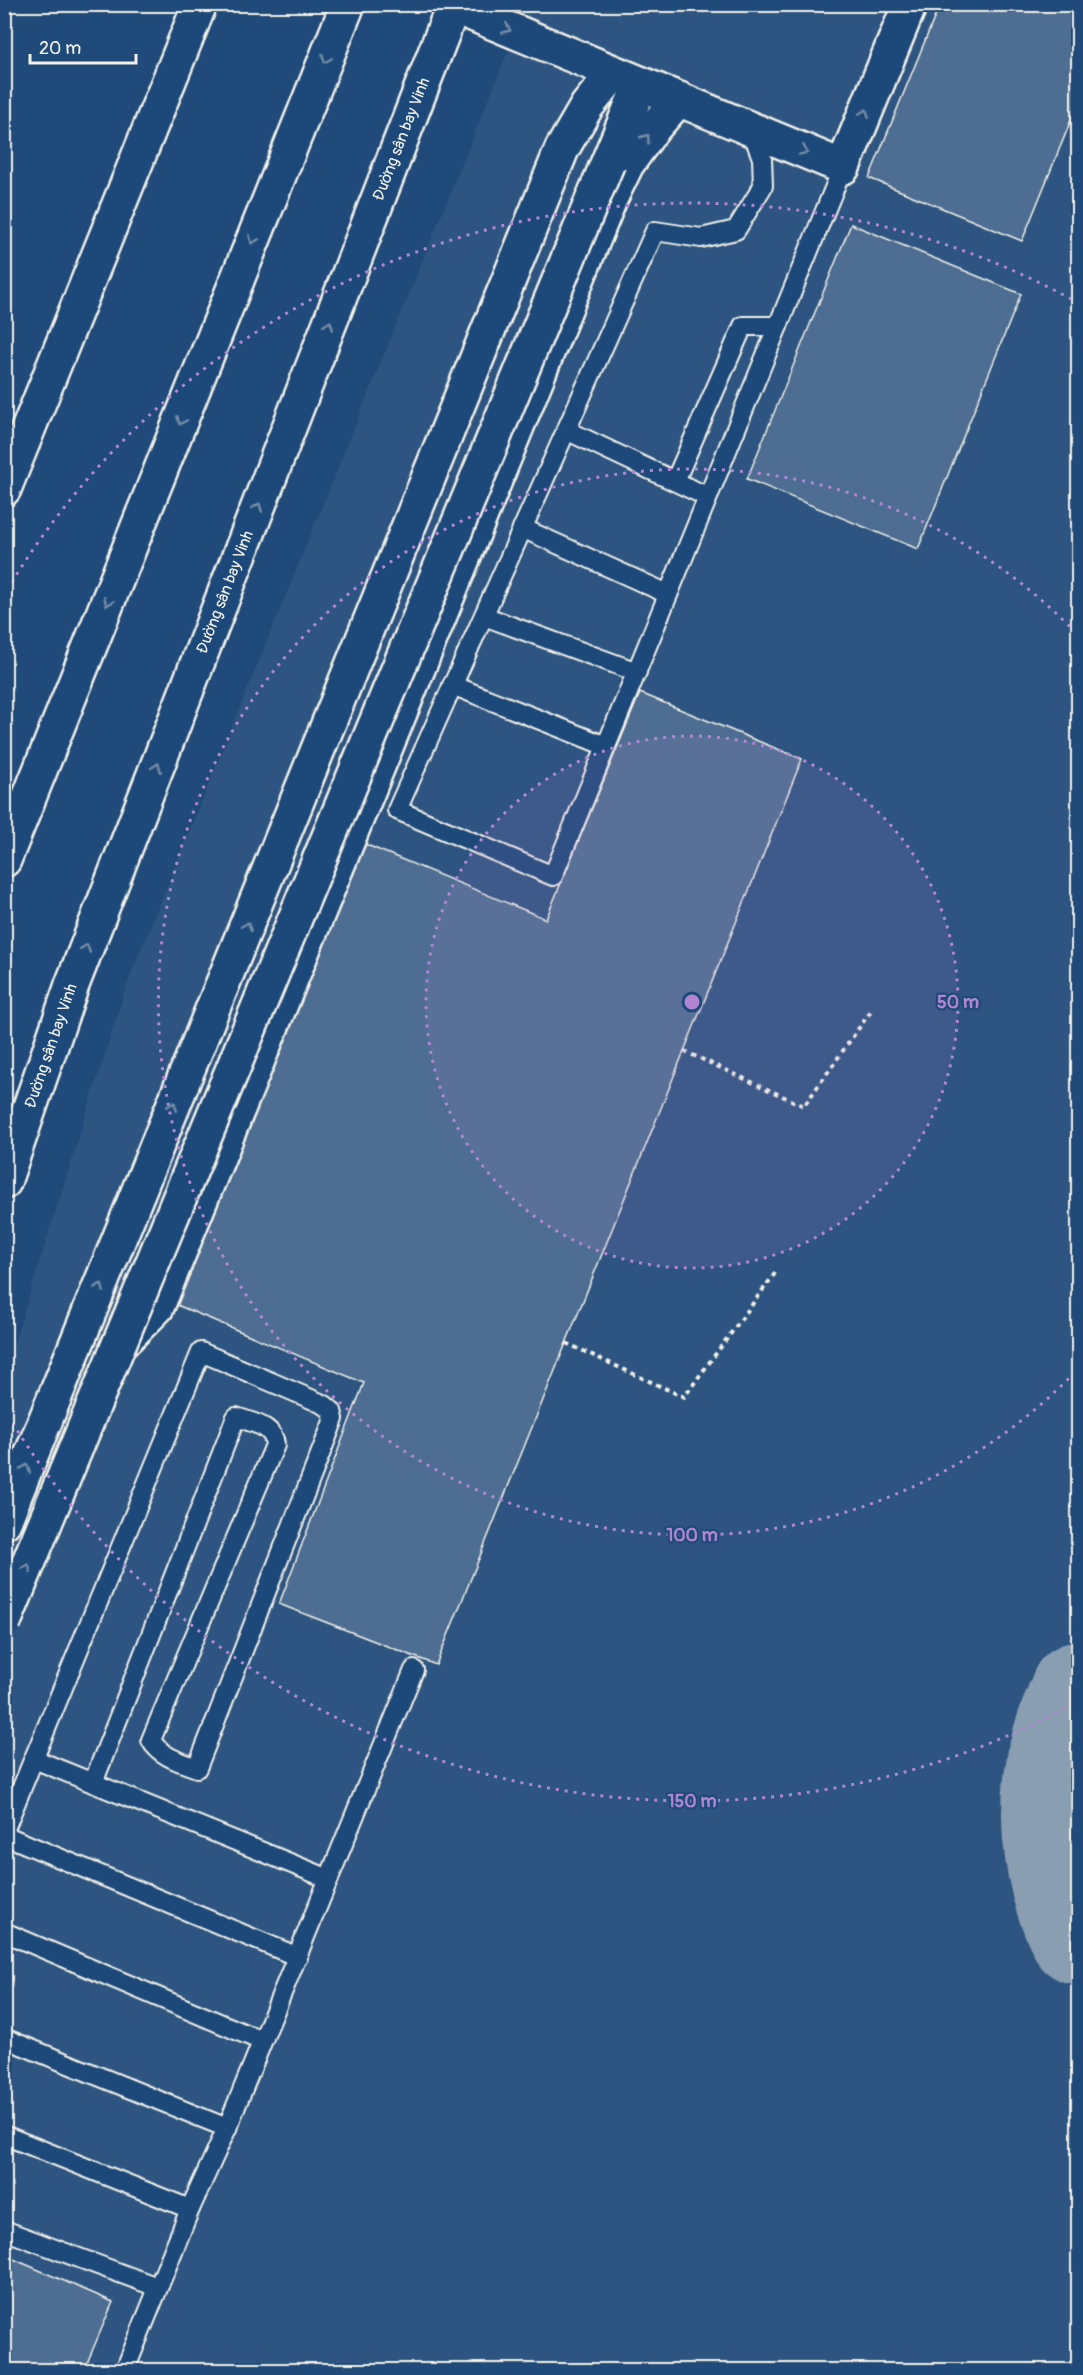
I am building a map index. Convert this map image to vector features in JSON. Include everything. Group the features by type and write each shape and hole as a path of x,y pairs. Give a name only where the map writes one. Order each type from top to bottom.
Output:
{"street":[{"path":"6,478 200,4"},
{"path":"4,860 348,4"},
{"path":"454,5 627,79 843,167 910,4"},
{"name":"Đường sân bay Vinh","path":"4,1182 72,985 454,5"},
{"path":"4,1622 608,162 627,79"},
{"path":"4,1522 562,149 587,106 627,79"},
{"path":"47,1416 157,1307 610,199 627,164 651,131 679,99"}],"lane":[{"path":"751,129 762,158 763,186 736,230 701,238 655,231 397,810 553,876 843,167"},
{"path":"675,481 743,326 778,326"},
{"path":"566,430 708,497"},
{"path":"522,528 669,594"},
{"path":"484,616 637,672"},
{"path":"452,686 606,746"},
{"path":"93,1783 236,1417 270,1430 275,1445 151,1740 155,1748 178,1761 197,1768 334,1419 332,1411 326,1405 201,1352 4,1833 298,1957"},
{"path":"125,2370 157,2287 227,2128 298,1957 414,1670"},
{"path":"34,1759 329,1879"},
{"path":"4,1932 262,2041"},
{"path":"4,2038 227,2128"},
{"path":"4,2135 190,2209"},
{"path":"4,2230 157,2287"}],"path":[{"path":"684,1052 804,1106 873,1008"},
{"path":"566,1343 684,1397 776,1272"}],"shaded area":[{"path":"527,5 1078,5 1078,2370 5,2370 5,1372 127,984"}],"building":[{"path":"940,4 1078,4 1078,103 1022,241 869,178"},
{"path":"851,224 1021,294 918,549 747,479"},
{"path":"640,693 802,759 436,1665 279,1604 364,1383 160,1298 350,838 546,919"},
{"path":"4,2255 113,2302 84,2370 4,2370"}],"taxiway":[{"path":"1078,1690 1057,1751 1050,1804 1050,1827 1056,1873 1061,1895 1078,1936"}]}
